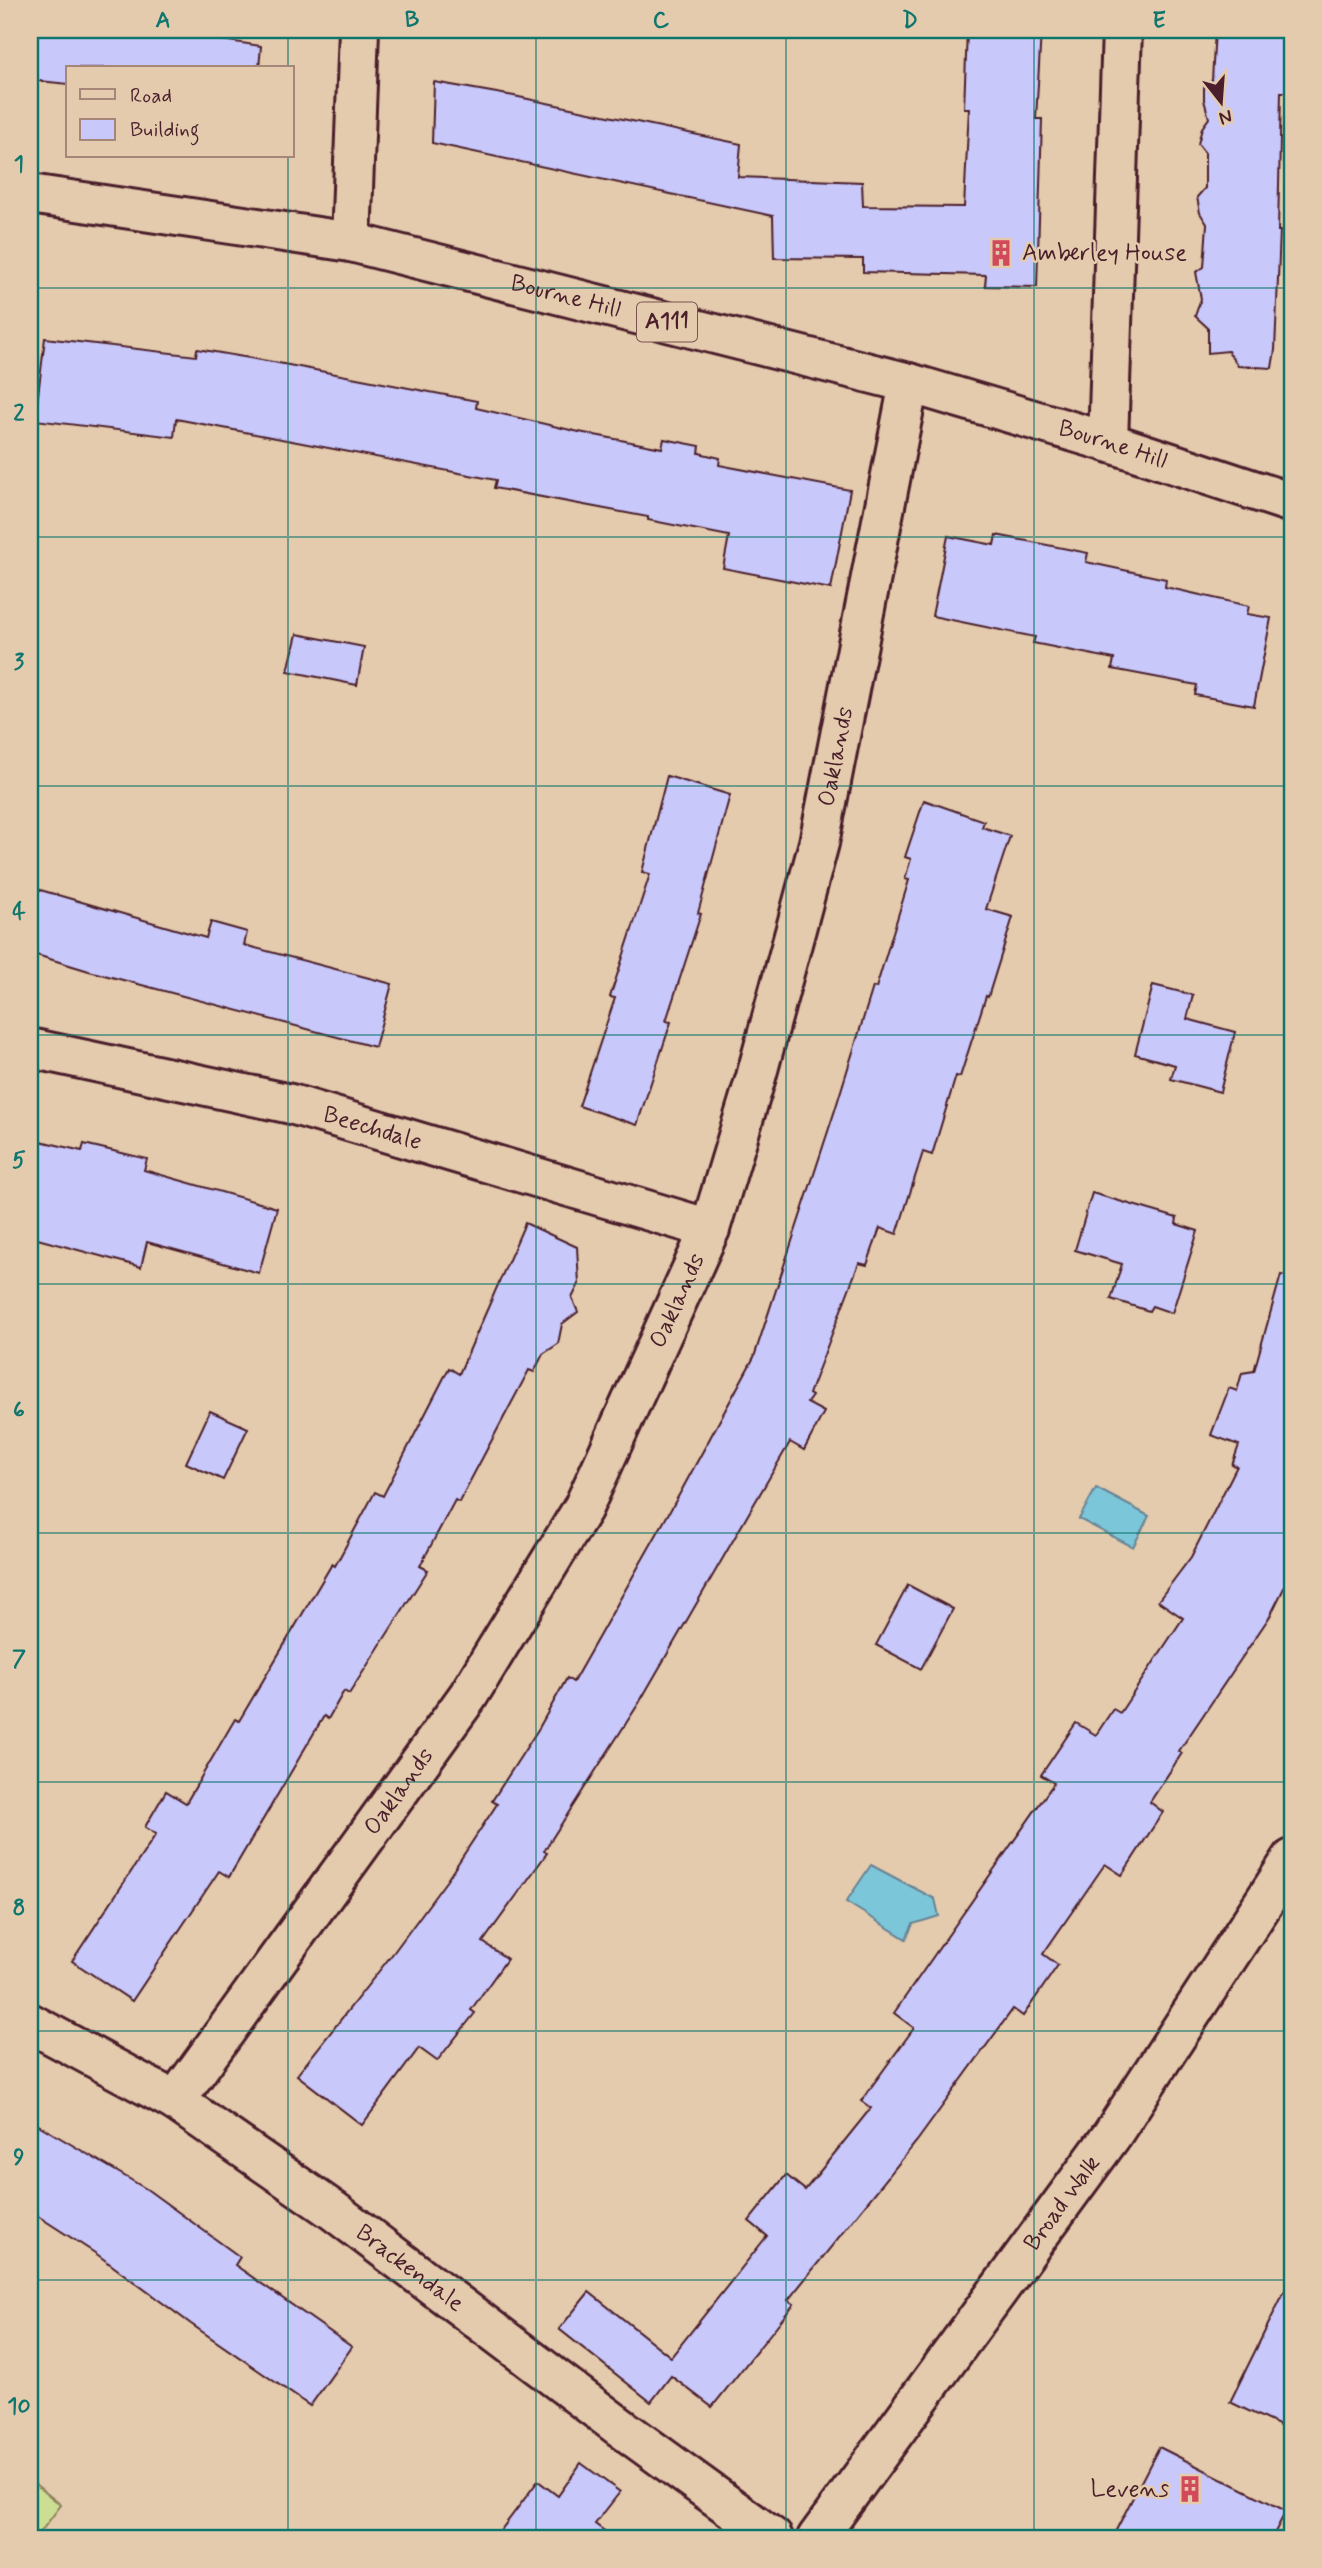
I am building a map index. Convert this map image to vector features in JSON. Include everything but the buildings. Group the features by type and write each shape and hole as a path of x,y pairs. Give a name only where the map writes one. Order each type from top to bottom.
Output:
{"street":[{"path":"351,242 359,30"},
{"path":"1108,442 1122,30"},
{"name":"Bourne Hill","path":"30,194 351,242 909,383 1108,442 1292,503"},
{"name":"Oaklands","path":"175,2101 468,1696 583,1508 710,1229 757,1077 819,842 909,383"},
{"name":"Beechdale","path":"30,1048 291,1104 710,1229"},
{"name":"Broad Walk","path":"817,2538 1112,2135 1292,1859"},
{"name":"Brackendale","path":"30,2023 175,2101 334,2211 620,2427 773,2538"}],"green space":[{"path":"30,2480 61,2505 36,2538 30,2538"}],"water":[{"path":"1096,1488 1149,1516 1133,1547 1079,1519"},
{"path":"871,1865 935,1899 939,1916 913,1924 906,1939 846,1902"}],"place":[{"name":"Amberley House","path":"1001,253"},
{"name":"Levens","path":"1190,2489"}]}
